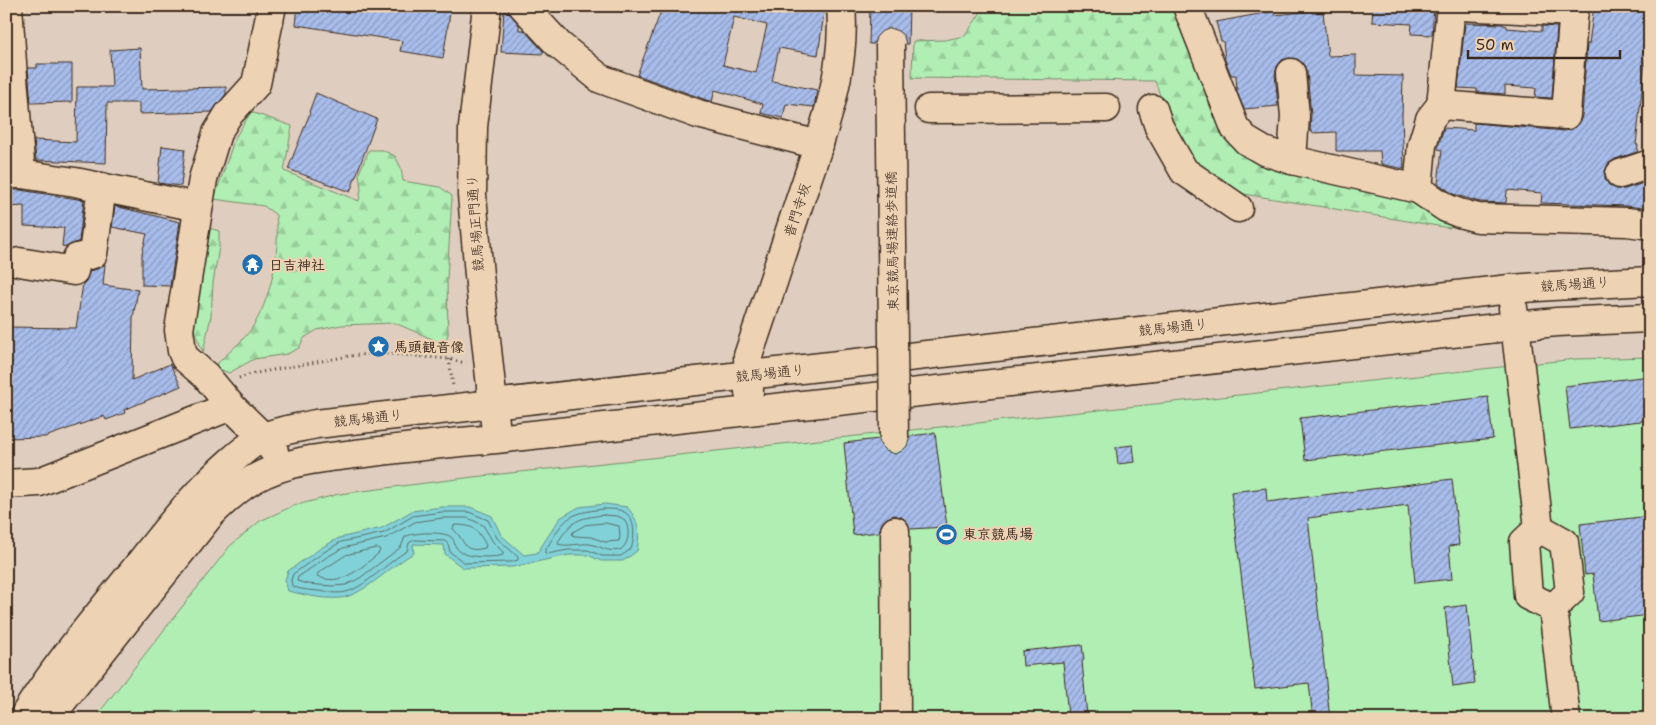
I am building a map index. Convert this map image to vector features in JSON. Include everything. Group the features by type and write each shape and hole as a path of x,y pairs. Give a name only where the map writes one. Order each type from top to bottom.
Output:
{"street":[{"path":"8,6 14,174 102,187 198,207"},
{"path":"272,6 256,84 228,115 218,133 203,179 179,330 185,358 206,376 231,406 263,437 285,466"},
{"name":"競馬場正門通り","path":"487,6 473,127 472,195 496,439"},
{"path":"522,6 559,46 601,79 706,116 819,145"},
{"name":"普門寺坂","path":"749,411 748,356 819,145 831,101 839,57 842,28 841,6"},
{"path":"1187,6 1235,128 1247,141 1264,151 1292,160 1418,189 1446,208 1478,218 1627,222 1650,225"},
{"path":"1418,189 1422,145 1430,119 1441,105 1451,6"},
{"path":"1441,105 1566,115 1574,9 1461,6"},
{"name":"東京競馬場連絡歩道橋","path":"890,44 894,438"},
{"path":"1291,73 1295,116 1292,160"},
{"path":"930,109 1106,108"},
{"path":"1153,109 1159,127 1184,171 1238,208"},
{"path":"1620,174 1650,164"},
{"path":"19,262 74,271 77,258 93,254 102,187"},
{"name":"競馬場通り","path":"22,719 78,640 190,501 211,478 240,453 263,437 279,432 316,424 1510,289 1650,281"},
{"path":"1510,289 1539,528"},
{"path":"48,719 210,515 224,501 254,479 285,466 316,459 460,441 496,439 1515,326 1566,321 1650,318"},
{"path":"1139,331 1143,368"},
{"path":"6,484 39,482 231,406"},
{"path":"1539,528 1524,542 1528,596 1553,608"},
{"path":"1539,528 1564,542 1570,592 1553,608"},
{"path":"894,531 896,719"},
{"path":"1553,608 1566,719"}],"path":[{"path":"449,359 454,388"}],"green space":[{"path":"985,6 1179,6 1228,130 1415,200 1453,218 1450,228 1244,194 1202,171 1174,135 1155,81 912,78 913,41 945,40 965,36"},
{"path":"251,112 292,126 284,171 359,201 361,189 359,173 369,150 382,150 395,156 401,168 403,181 440,187 452,196 447,279 448,334 446,340 437,341 395,323 341,325 317,330 304,338 299,348 287,354 254,359 229,373 214,367 246,336 257,319 269,291 276,260 276,215 264,206 214,199 235,138"},
{"path":"206,227 219,231 219,247 213,283 211,316 203,352 192,325"},
{"name":"東京競馬場","path":"1650,357 1650,719 94,719 230,546 260,521 293,506 339,494 473,477 1576,359"}],"water":[{"path":"605,504 627,507 637,523 639,538 637,551 623,561 601,561 588,555 569,555 512,567 463,568 445,554 444,545 413,544 414,553 365,588 343,598 310,596 288,591 285,580 288,571 339,538 382,528 412,511 442,507 470,507 492,516 501,535 524,555 537,553 560,518 579,507"}],"building":[{"path":"298,6 451,6 443,58 400,51 402,41 296,25"},
{"path":"663,6 825,6 818,55 779,48 772,81 817,90 814,107 786,104 783,118 761,113 763,104 715,90 712,102 637,75","holes":["734,17 767,25 756,73 723,65"]},
{"path":"870,6 909,6 908,44 906,44 904,36 890,28 882,31 876,37 874,44 869,44"},
{"path":"1373,6 1434,7 1432,35 1411,34 1412,24 1372,22"},
{"path":"1594,6 1647,6 1646,10 1649,10 1643,52 1646,53 1636,145 1638,145 1637,152 1615,159 1608,164 1605,171 1605,179 1609,185 1616,189 1625,189 1650,181 1650,209 1627,206 1541,203 1542,193 1507,190 1506,203 1480,202 1453,194 1438,183 1442,150 1438,149 1444,128 1474,130 1474,123 1565,131 1579,124 1582,116 1587,44 1589,44"},
{"path":"504,11 508,11 519,25 519,30 524,30 543,51 543,54 501,52"},
{"path":"1275,11 1275,15 1312,11 1312,13 1323,12 1328,56 1356,55 1356,75 1403,76 1404,169 1381,164 1380,151 1336,151 1336,132 1312,133 1310,131 1311,115 1307,72 1303,64 1297,59 1289,58 1282,60 1277,67 1275,74 1278,106 1244,109 1237,92 1236,75 1231,75 1225,60 1223,41 1221,41 1216,22"},
{"path":"1465,23 1501,24 1507,26 1507,28 1542,31 1542,26 1557,27 1552,98 1535,97 1536,88 1505,86 1505,94 1477,92 1477,89 1458,88"},
{"path":"140,48 142,89 226,87 226,94 212,112 139,114 139,103 107,103 106,163 36,160 34,140 76,142 77,87 112,87 110,50"},
{"path":"37,64 72,64 72,102 31,103 28,68 37,68"},
{"path":"316,93 377,119 350,192 288,169"},
{"path":"162,146 185,149 181,186 158,183"},
{"path":"6,190 20,190 84,200 79,241 67,247 62,246 64,228 24,226 24,206 6,207"},
{"path":"115,206 180,222 170,286 142,285 142,253 147,234 112,227"},
{"path":"105,264 103,285 138,290 133,318 132,380 170,364 181,386 124,410 125,413 106,420 104,416 45,437 6,438 6,327 76,328 83,284 90,271"},
{"path":"1650,376 1650,420 1570,429 1565,386"},
{"path":"1488,397 1493,439 1305,460 1300,418"},
{"path":"935,433 947,527 910,529 908,523 903,518 894,515 882,523 879,532 853,535 844,443 879,439 881,446 886,451 895,454 907,446 910,436"},
{"path":"1133,445 1135,462 1118,464 1116,447"},
{"path":"1452,479 1459,545 1449,546 1452,579 1415,583 1408,505 1308,518 1330,719 1313,719 1309,683 1255,689 1231,492 1266,488 1267,502"},
{"path":"1650,516 1650,615 1598,621 1593,574 1585,575 1580,524"},
{"path":"1467,605 1475,684 1453,687 1445,608"},
{"path":"1082,645 1087,716 1068,717 1063,662 1023,666 1022,651"}],"place":[{"name":"日吉神社","path":"253,265"},
{"name":"馬頭観音像","path":"378,347"},
{"name":"東京競馬場","path":"947,534"}]}
